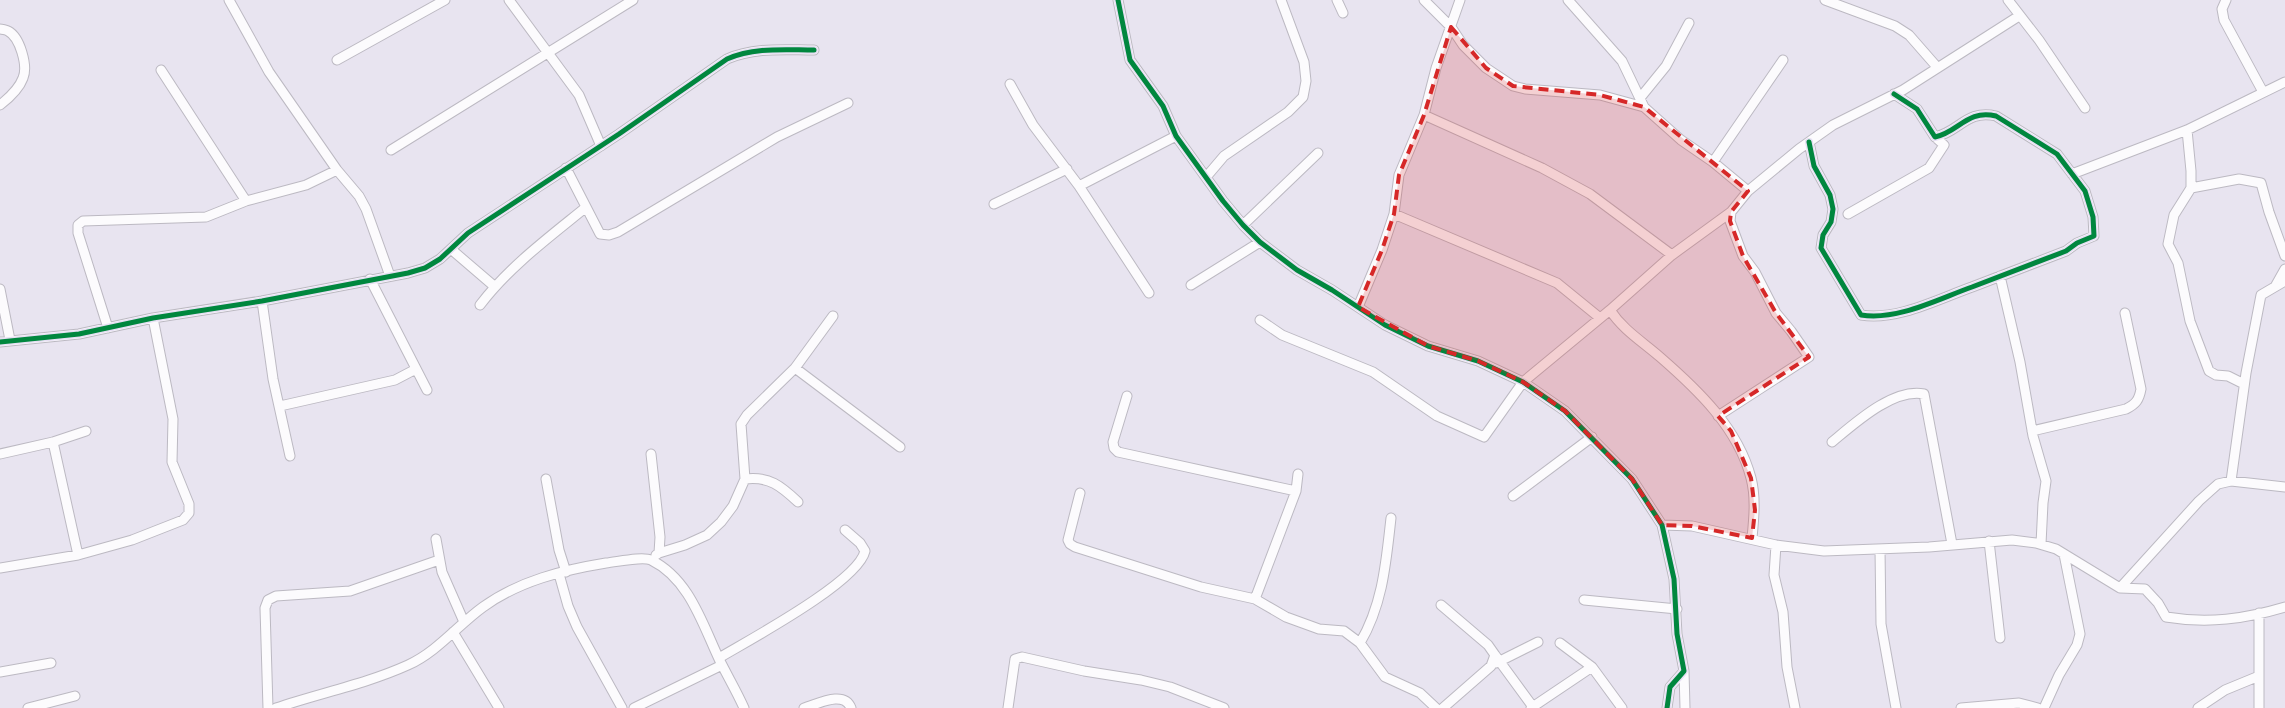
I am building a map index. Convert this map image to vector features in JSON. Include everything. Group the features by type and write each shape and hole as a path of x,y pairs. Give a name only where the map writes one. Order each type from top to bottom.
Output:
{"street":[{"path":"228,0 270,72 337,170 355,190 366,209 390,276"},
{"path":"337,60 445,0"},
{"path":"510,0 579,94 601,146"},
{"path":"392,150 633,0"},
{"path":"1118,0 1130,60 1163,106 1176,136 1243,225 1260,242 1297,270 1385,325 1428,346 1478,361 1524,382 1565,411 1632,479 1662,525 1674,580 1677,634 1684,671 1685,708"},
{"path":"1207,176 1224,156 1288,112 1303,97 1306,81 1304,62 1281,0"},
{"path":"1337,0 1343,13"},
{"path":"1424,0 1451,27 1462,45 1486,68 1512,86 1525,89 1600,95 1642,102"},
{"path":"1358,307 1382,250 1394,214 1399,176 1424,114 1460,0"},
{"path":"1568,0 1622,61 1642,102 1681,140 1713,162 1748,191"},
{"path":"1825,0 1895,26 1909,35 1937,68"},
{"path":"2008,0 2039,40 2085,108"},
{"path":"2226,0 2222,9 2224,20 2263,92"},
{"path":"1260,320 1282,336 1372,372 1437,416 1479,437 1484,437 1524,382 1672,255 1731,212 1748,191 1809,142 1833,125 1894,94 2019,16"},
{"path":"1642,102 1666,66 1689,23"},
{"path":"0,29 8,30 15,37 25,67 24,76 18,88 0,105"},
{"path":"0,342 80,334 153,318 262,301 425,268 452,250 468,233 601,146 727,59 741,53 765,50 814,50"},
{"path":"1713,162 1783,60"},
{"path":"161,70 246,201"},
{"path":"2072,174 2187,130 2285,82"},
{"path":"1010,84 1033,125 1079,186 1149,293"},
{"path":"1848,214 1929,168 1944,145 1935,137 1917,109 1894,94"},
{"path":"566,168 600,234 609,235 618,232 776,137 848,104"},
{"path":"1424,114 1542,168 1590,194 1672,255"},
{"path":"1809,142 1814,166 1830,195 1833,208 1831,222 1823,234 1821,248 1861,315 1871,317 1897,313 2066,251 2077,243 2094,236 2093,217 2085,191 2057,154 1996,116 1987,114 1974,115 1944,135 1935,137"},
{"path":"2187,130 2192,171 2191,188 2174,215 2168,244 2178,263 2190,320 2210,371 2216,376 2228,376 2244,384"},
{"path":"1079,186 1176,136"},
{"path":"1243,225 1318,153"},
{"path":"994,204 1067,169"},
{"path":"108,328 78,233 78,225 83,221 206,218 246,201 306,184 337,170"},
{"path":"2191,188 2239,180 2261,183 2285,256"},
{"path":"480,305 494,286 525,257 585,208"},
{"path":"1718,416 1809,357 1776,313 1754,272 1743,256 1730,221 1731,212"},
{"path":"1394,214 1557,283 1600,318"},
{"path":"1191,285 1260,242"},
{"path":"452,250 494,286"},
{"path":"2231,481 2244,384 2261,295 2281,283 2285,269"},
{"path":"2000,276 2020,362 2032,431 2046,481 2041,544"},
{"path":"370,279 427,390"},
{"path":"0,289 10,340"},
{"path":"262,301 273,380 290,456"},
{"path":"1610,310 1623,328 1693,386 1731,431 1751,478 1754,510 1752,538"},
{"path":"2032,431 2126,408 2135,404 2140,398 2141,389 2125,313"},
{"path":"276,708 380,676 411,664 502,594 532,580 614,562 649,559 658,552 685,545 707,536 722,522 733,506 745,479 741,424 747,415 795,368 833,316"},
{"path":"0,568 78,555 132,540 183,520 189,513 189,504 172,462 173,419 153,318"},
{"path":"795,368 900,447"},
{"path":"280,406 395,380 416,369"},
{"path":"1832,442 1866,414 1886,402 1913,392 1924,394 1952,544"},
{"path":"1128,396 1113,442 1114,448 1118,452 1296,491"},
{"path":"0,454 53,442 86,431"},
{"path":"1513,496 1592,437"},
{"path":"53,442 78,555"},
{"path":"651,454 660,537 658,552"},
{"path":"1255,599 1296,491 1298,474"},
{"path":"745,479 760,477 772,482 786,490 798,502"},
{"path":"546,479 568,606 577,627 622,708"},
{"path":"2120,588 2199,501 2218,484 2231,481 2285,486"},
{"path":"1080,493 1068,540 1070,544 1201,587 1255,599 1286,617 1320,629 1344,631 1360,643 1386,677 1420,693 1436,708"},
{"path":"1360,643 1371,625 1379,600 1386,563 1391,518"},
{"path":"1662,525 1692,526 1752,538 1776,545 1824,551 2012,540 2041,544 2064,554 2120,588 2145,589 2158,603 2166,617 2215,621 2285,607"},
{"path":"634,708 720,662 850,574 863,560 865,551 860,543 845,530"},
{"path":"436,539 442,572 464,622"},
{"path":"1989,542 2000,638"},
{"path":"1776,545 1774,575 1783,612 1787,667 1795,708"},
{"path":"1880,549 1881,624 1896,708"},
{"path":"2044,708 2058,675 2077,645 2080,634 2064,554"},
{"path":"649,559 669,572 685,591 699,614 720,662 744,708"},
{"path":"268,708 265,608 268,600 276,596 350,590 440,560"},
{"path":"1584,600 1676,609"},
{"path":"1441,605 1488,645 1495,661 1532,708 1592,667"},
{"path":"2259,708 2260,613"},
{"path":"453,632 499,708"},
{"path":"1443,708 1495,661 1538,642"},
{"path":"1560,643 1592,667 1622,708"},
{"path":"1008,708 1013,666 1015,659 1022,657 1170,687 1224,708"},
{"path":"0,672 51,663"},
{"path":"1667,708 1670,687 1684,671"},
{"path":"2198,708 2225,690 2259,676"},
{"path":"28,708 75,696"},
{"path":"804,708 835,699 843,699 849,702 851,708"},
{"path":"1961,708 2019,703 2038,708"}],"highlighted area":[{"path":"1451,27 1486,68 1513,86 1600,95 1644,107 1748,191 1731,212 1730,221 1743,256 1776,313 1809,357 1718,416 1731,431 1751,478 1755,510 1752,538 1692,526 1662,525 1632,479 1592,437 1565,411 1523,382 1478,361 1428,346 1358,307 1382,250 1394,214 1399,175 1424,115"}],"cycle path":[{"path":"1118,0 1130,60 1163,106 1176,136 1223,201 1260,242 1297,270 1332,290 1385,325 1428,346 1478,361 1523,382 1565,411 1632,479 1662,525 1674,579 1677,634 1684,671 1670,687 1667,708"},
{"path":"0,342 79,334 153,318 262,301 408,273 425,268 440,259 468,233 619,134 727,59 758,51 814,50"},
{"path":"1809,142 1814,166 1830,195 1833,209 1831,222 1823,235 1821,248 1861,315 1889,315 1917,308 2066,251 2077,243 2094,236 2093,217 2085,191 2057,154 1996,116 1986,115 1970,118 1951,131 1935,137 1917,109 1894,94"}]}
